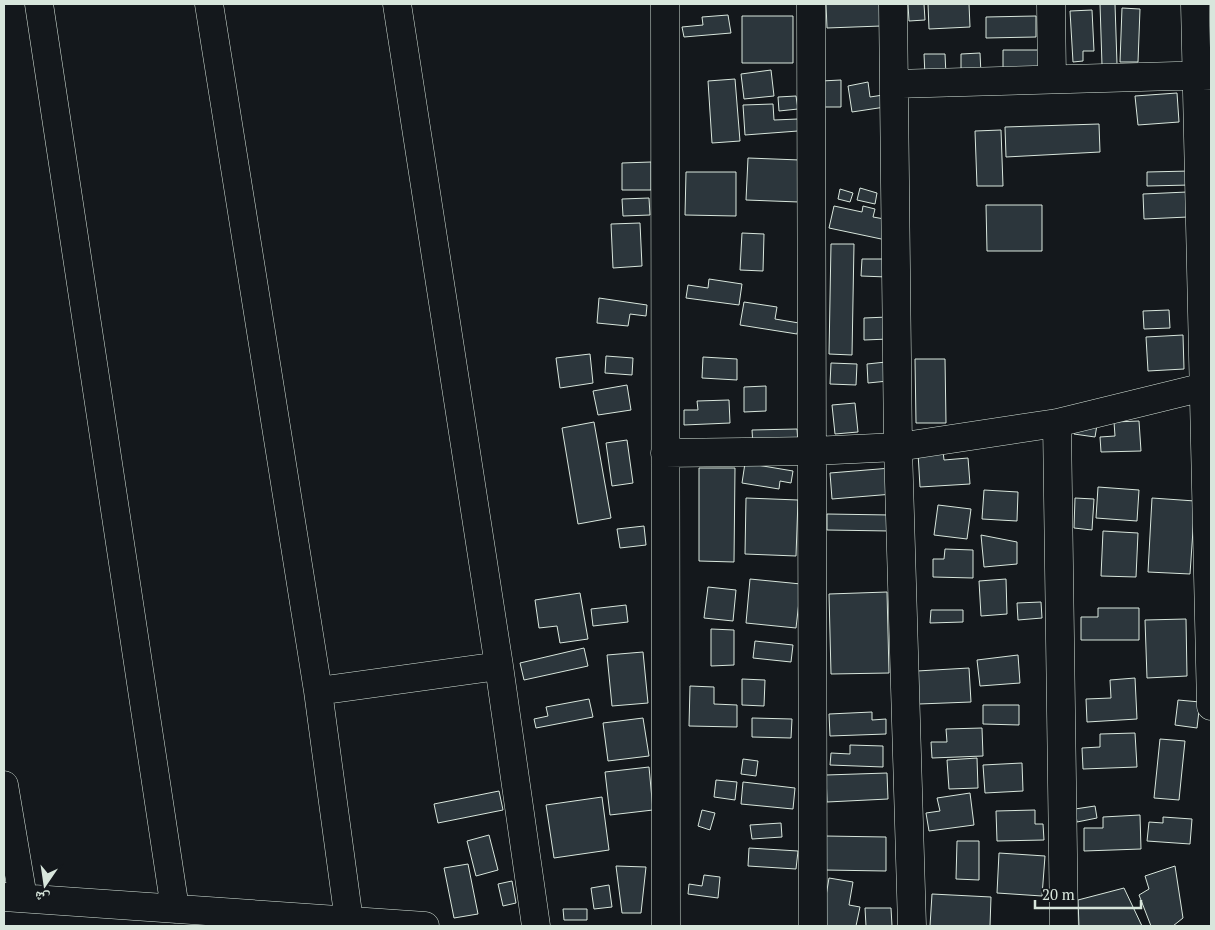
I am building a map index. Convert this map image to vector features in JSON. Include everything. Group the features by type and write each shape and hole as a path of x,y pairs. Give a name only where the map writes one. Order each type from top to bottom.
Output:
{"street":[{"path":"39,4 175,909"},
{"path":"209,4 318,691 349,921"},
{"path":"397,4 499,666 536,926"},
{"path":"665,4 666,926"},
{"path":"811,4 813,926"},
{"path":"893,4 898,447 912,926"},
{"path":"1051,4 1052,79"},
{"path":"1195,4 1204,75 1204,387 1211,706"},
{"path":"894,84 1204,75"},
{"path":"665,453 812,451 898,447 1057,423 1204,387"},
{"path":"1057,423 1064,926"},
{"path":"318,691 499,666"},
{"path":"4,785 13,898 425,926"}],"building":[{"path":"826,4 881,4 881,26 827,28"},
{"path":"908,4 924,4 925,20 909,21"},
{"path":"928,4 969,4 970,27 929,29"},
{"path":"1100,4 1115,4 1117,64 1102,65"},
{"path":"1122,8 1140,9 1138,62 1120,62"},
{"path":"1092,10 1094,51 1083,51 1083,61 1073,62 1070,11"},
{"path":"728,15 731,33 684,37 682,27 703,25 702,17"},
{"path":"742,16 793,16 793,63 742,63"},
{"path":"1036,16 1036,37 986,38 986,17"},
{"path":"1003,50 1040,50 1040,70 1003,70"},
{"path":"980,53 981,74 961,74 961,54"},
{"path":"924,54 945,54 946,75 925,76"},
{"path":"771,70 774,96 744,99 741,74"},
{"path":"735,79 740,141 712,143 708,81"},
{"path":"841,80 841,107 821,107 821,81"},
{"path":"868,82 870,97 883,95 885,107 852,112 848,86"},
{"path":"1177,93 1179,122 1138,125 1135,96"},
{"path":"796,96 798,109 779,111 778,97"},
{"path":"773,104 774,120 798,119 798,131 745,135 743,105"},
{"path":"1099,124 1100,152 1006,157 1005,127"},
{"path":"1001,130 1003,186 977,186 975,131"},
{"path":"748,158 800,160 799,202 746,200"},
{"path":"651,162 651,190 622,190 622,163"},
{"path":"1190,171 1190,185 1147,186 1147,172"},
{"path":"686,172 736,172 736,216 685,215"},
{"path":"860,188 877,193 875,204 857,200"},
{"path":"840,189 853,193 850,202 838,199"},
{"path":"1187,192 1188,217 1144,219 1143,194"},
{"path":"649,198 650,215 623,216 622,199"},
{"path":"986,205 1042,205 1042,251 987,251"},
{"path":"834,206 862,212 863,206 875,209 873,217 890,220 886,240 829,228"},
{"path":"640,223 642,266 613,268 611,224"},
{"path":"742,233 764,234 763,271 740,270"},
{"path":"831,244 854,244 852,355 829,354"},
{"path":"862,259 887,259 887,277 861,276"},
{"path":"709,279 742,284 739,305 686,298 688,285 708,288"},
{"path":"599,298 647,305 646,316 630,314 628,326 597,323"},
{"path":"744,302 777,307 775,319 799,323 797,334 740,325"},
{"path":"1169,310 1170,328 1144,329 1143,311"},
{"path":"888,317 889,339 864,340 864,318"},
{"path":"1183,335 1184,369 1148,371 1146,337"},
{"path":"590,354 593,383 560,388 556,358"},
{"path":"606,356 633,358 632,375 605,373"},
{"path":"703,357 737,359 737,380 702,378"},
{"path":"915,359 945,359 946,423 916,423"},
{"path":"886,362 888,381 868,383 867,364"},
{"path":"831,363 857,364 856,385 830,384"},
{"path":"627,385 631,410 598,415 593,391"},
{"path":"766,386 766,411 744,412 744,387"},
{"path":"729,400 730,423 684,425 684,410 698,410 697,401"},
{"path":"855,403 858,432 835,434 832,405"},
{"path":"1139,421 1141,451 1101,452 1100,437 1115,436 1114,422"},
{"path":"594,422 611,518 578,524 562,428"},
{"path":"1076,422 1097,425 1095,437 1074,434"},
{"path":"797,429 798,443 753,446 752,430"},
{"path":"627,440 633,483 612,486 606,443"},
{"path":"943,451 944,460 968,458 970,484 920,487 918,453"},
{"path":"745,463 793,471 791,483 780,481 779,489 742,483"},
{"path":"699,468 735,468 734,562 699,561"},
{"path":"891,468 893,494 832,499 830,473"},
{"path":"1098,487 1139,490 1137,521 1096,518"},
{"path":"984,490 1018,492 1017,521 982,519"},
{"path":"746,498 798,500 796,556 745,554"},
{"path":"1075,498 1094,499 1092,530 1074,528"},
{"path":"1152,498 1195,501 1190,574 1148,572"},
{"path":"938,505 971,509 967,539 934,535"},
{"path":"827,514 890,515 890,531 827,530"},
{"path":"644,526 646,545 620,548 617,529"},
{"path":"1103,531 1138,533 1136,577 1101,576"},
{"path":"981,535 1017,542 1017,564 984,567"},
{"path":"945,549 973,550 973,578 933,577 933,559 944,559"},
{"path":"750,579 801,584 796,628 746,623"},
{"path":"1006,579 1007,614 981,616 979,581"},
{"path":"708,587 736,590 733,621 704,618"},
{"path":"887,592 889,673 831,674 829,594"},
{"path":"580,593 588,639 560,643 557,626 539,628 535,600"},
{"path":"1041,602 1042,618 1018,620 1017,603"},
{"path":"626,605 628,622 593,626 591,609"},
{"path":"1098,608 1139,608 1139,640 1081,640 1081,617 1098,617"},
{"path":"931,610 963,610 963,622 930,623"},
{"path":"1186,619 1187,676 1147,678 1145,620"},
{"path":"711,629 734,630 734,665 711,666"},
{"path":"755,641 793,645 791,662 753,658"},
{"path":"584,648 588,666 524,680 520,663"},
{"path":"643,652 648,703 612,706 607,655"},
{"path":"1018,655 1020,683 980,686 977,660"},
{"path":"969,668 971,702 919,704 917,671"},
{"path":"1135,678 1137,719 1087,722 1086,699 1111,698 1110,680"},
{"path":"742,679 765,680 764,706 742,705"},
{"path":"690,686 714,687 714,704 737,705 737,727 689,726"},
{"path":"589,699 593,717 536,728 534,719 548,716 546,707"},
{"path":"1178,700 1200,702 1197,728 1175,725"},
{"path":"983,705 1019,705 1019,725 983,724"},
{"path":"872,712 872,720 886,719 886,734 830,736 829,714"},
{"path":"643,718 649,756 608,761 603,723"},
{"path":"752,718 792,719 791,738 752,737"},
{"path":"982,728 983,756 932,758 931,742 947,742 946,729"},
{"path":"1135,733 1137,767 1083,769 1082,748 1100,747 1100,734"},
{"path":"1160,739 1185,741 1179,800 1154,798"},
{"path":"850,745 883,746 883,767 830,765 831,753 850,754"},
{"path":"977,758 978,788 949,789 947,760"},
{"path":"743,759 758,761 756,776 741,774"},
{"path":"1022,763 1023,791 985,793 983,765"},
{"path":"649,767 653,810 610,815 605,772"},
{"path":"887,773 888,799 827,802 826,775"},
{"path":"716,780 737,782 735,800 714,797"},
{"path":"743,782 795,788 793,809 741,804"},
{"path":"499,791 503,810 438,823 434,804"},
{"path":"970,793 974,825 929,831 926,813 940,811 937,798"},
{"path":"602,797 609,850 554,858 546,805"},
{"path":"1095,806 1097,818 1077,822 1075,809"},
{"path":"702,810 715,813 710,830 698,826"},
{"path":"1035,810 1035,824 1043,824 1044,840 997,841 996,811"},
{"path":"1140,815 1141,849 1084,851 1084,828 1103,828 1103,817"},
{"path":"1163,817 1192,819 1190,844 1147,841 1149,822 1163,823"},
{"path":"781,823 782,837 752,839 750,825"},
{"path":"489,835 498,870 476,876 467,841"},
{"path":"825,836 886,837 886,871 824,870"},
{"path":"957,841 979,841 979,880 956,879"},
{"path":"749,848 798,851 796,869 748,866"},
{"path":"999,853 1045,856 1042,896 997,893"},
{"path":"468,864 478,914 454,918 444,868"},
{"path":"616,866 646,867 641,913 622,913"},
{"path":"1175,866 1183,918 1173,926 1151,926 1139,895 1149,889 1145,876"},
{"path":"704,875 720,877 718,898 688,894 689,884 702,886"},
{"path":"829,878 853,882 849,905 860,907 856,926 821,926"},
{"path":"512,881 516,903 503,906 498,884"},
{"path":"609,885 612,907 594,909 591,888"},
{"path":"1124,888 1142,926 1079,926 1078,900"},
{"path":"932,894 991,897 990,926 930,926"},
{"path":"865,908 891,908 892,926 866,926"},
{"path":"563,909 587,909 587,920 564,920"}]}
